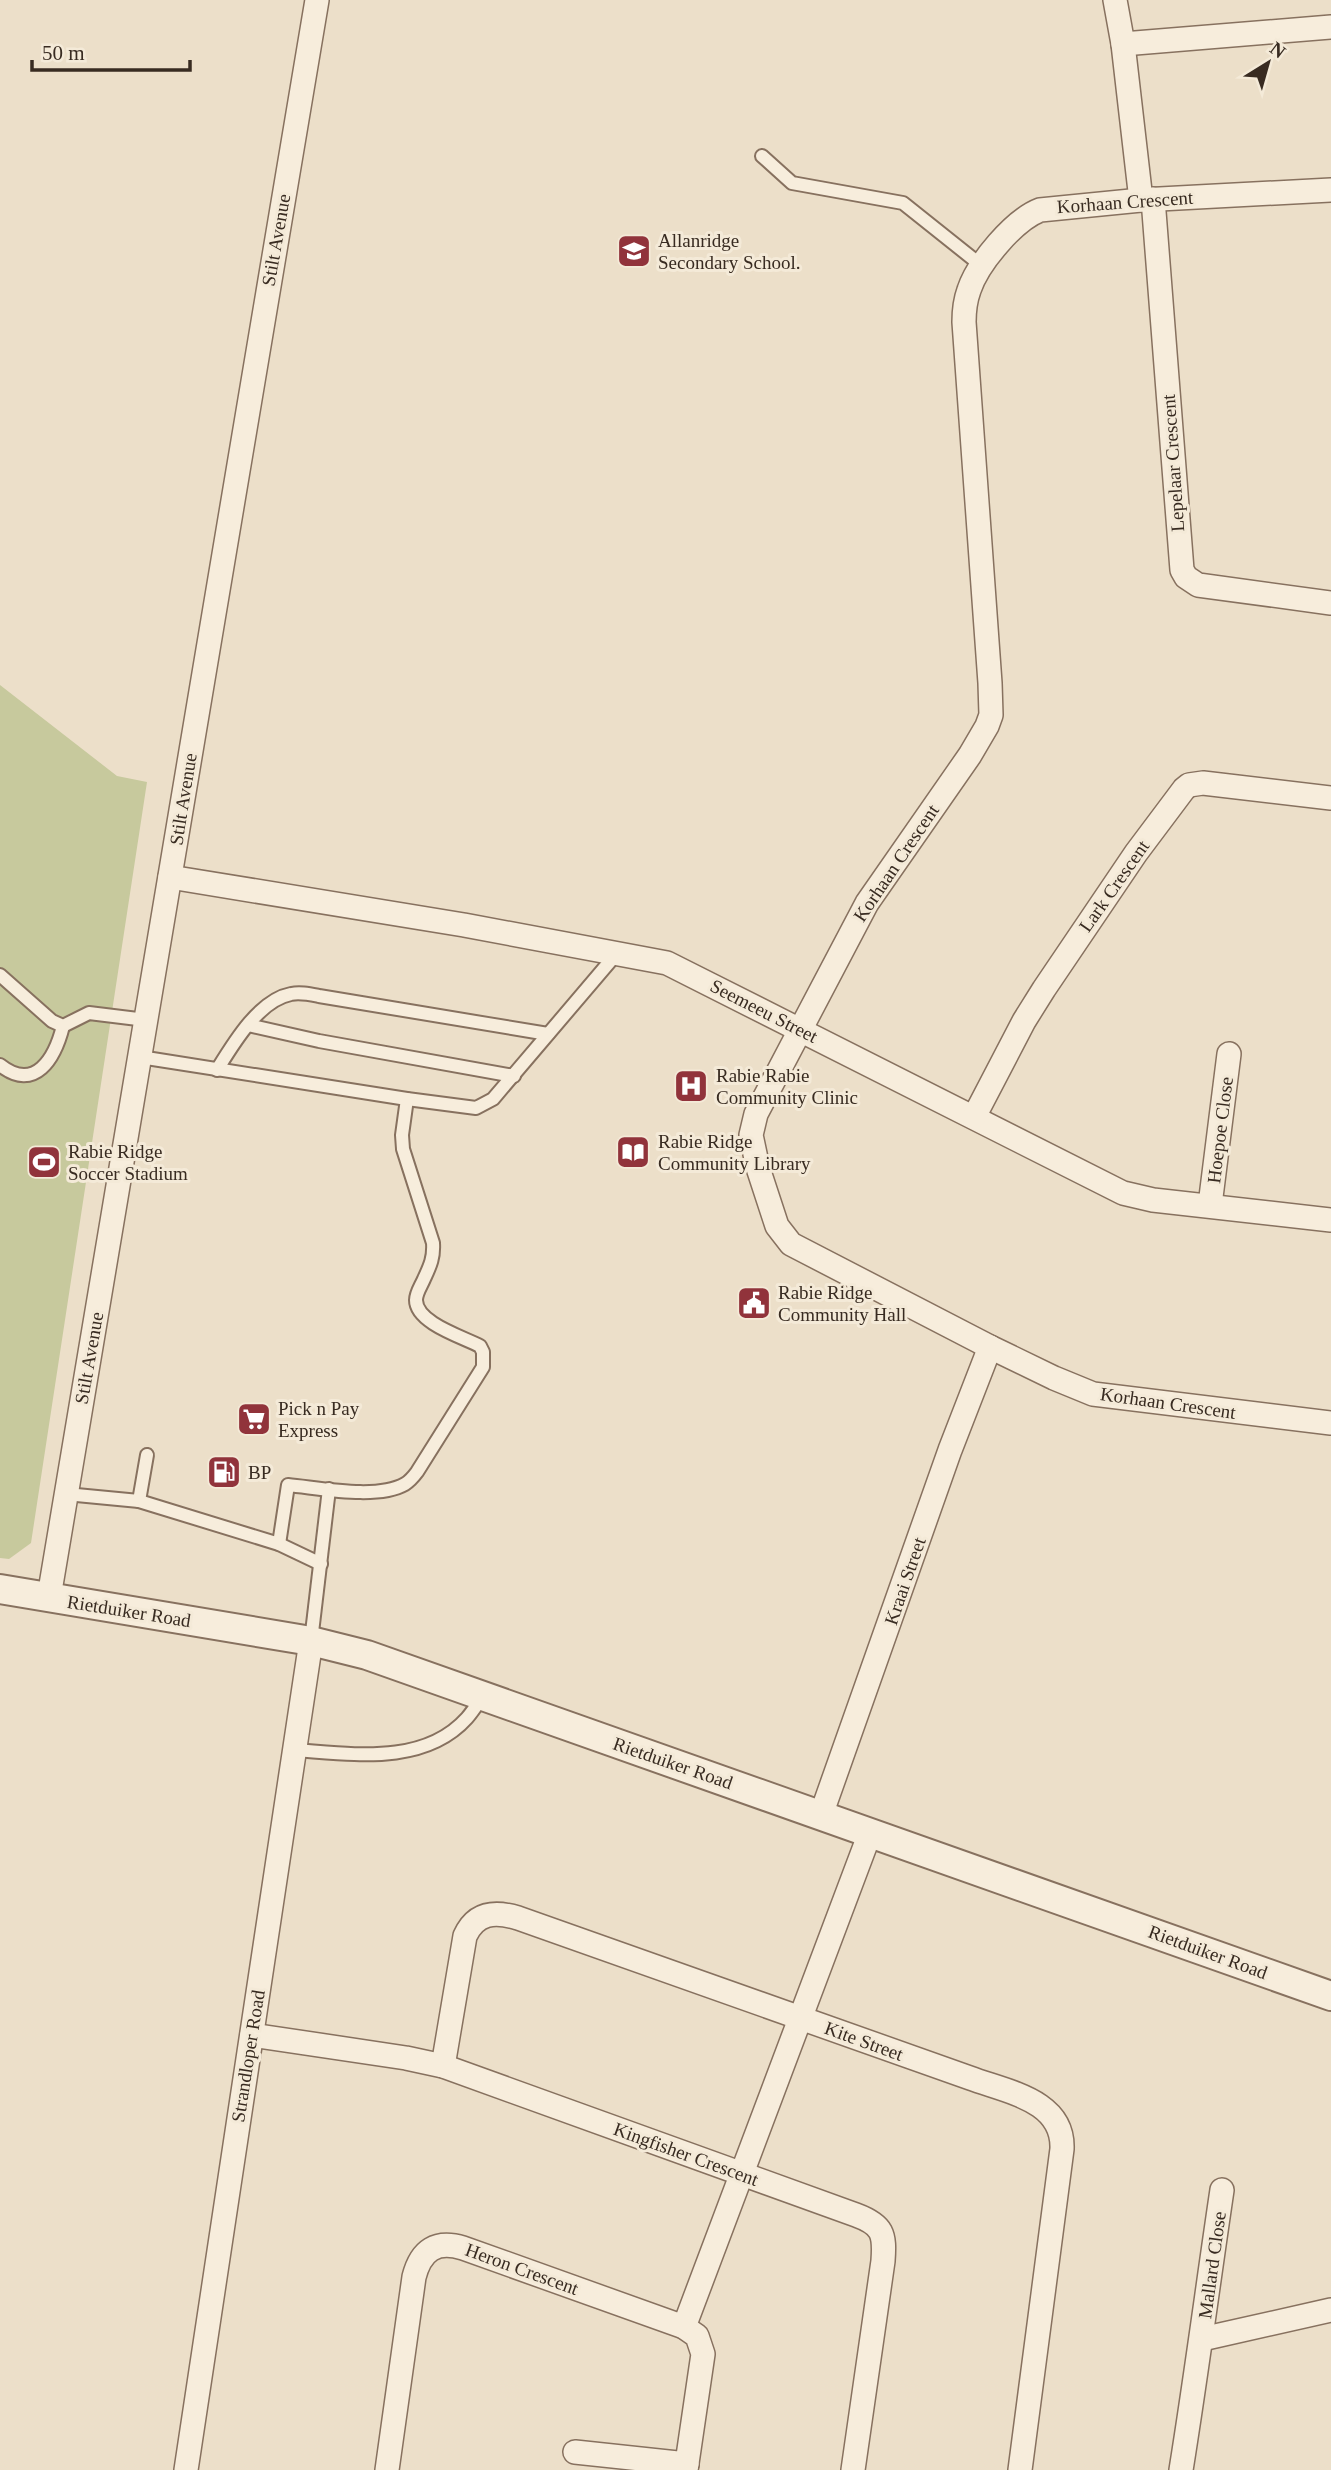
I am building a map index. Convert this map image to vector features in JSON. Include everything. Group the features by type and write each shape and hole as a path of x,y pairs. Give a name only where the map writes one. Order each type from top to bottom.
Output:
{"street":[{"name":"Stilt Avenue","path":"49,1597 317,0"},
{"name":"Lepelaar Crescent","path":"1115,0 1147,199 1182,570 1186,577 1198,586 1331,603"},
{"path":"1123,44 1331,27"},
{"name":"Korhaan Crescent","path":"1331,190 1147,199 1054,207 1034,212 1004,237 982,266 969,288 964,322 991,715 970,755 867,903 799,1029 752,1125 753,1150 777,1226 784,1238 800,1249 990,1347 1093,1394 1331,1423"},
{"name":"Lark Crescent","path":"974,1117 1024,1021 1044,989 1136,853 1184,789 1189,785 1203,783 1331,797"},
{"name":"Seemeeu Street","path":"170,877 618,952 667,963 1123,1194 1153,1200 1331,1220"},
{"name":"Hoepoe Close","path":"1210,1205 1229,1054"},
{"name":"Kraai Street","path":"821,1815 950,1450 990,1347"},
{"name":"Rietduiker Road","path":"0,1589 311,1641 367,1655 1331,1996"},
{"name":"Strandloper Road","path":"186,2470 311,1641"},
{"path":"575,2452 686,2467 703,2354 697,2336 684,2327 870,1833"},
{"name":"Kite Street","path":"443,2066 465,1936 473,1923 491,1913 503,1913 1034,2102 1050,2114 1060,2129 1062,2149 1020,2470"},
{"name":"Kingfisher Crescent","path":"252,2035 443,2066 868,2219 881,2231 884,2241 883,2261 853,2470"},
{"name":"Mallard Close","path":"1181,2470 1222,2190"},
{"name":"Heron Crescent","path":"387,2470 414,2277 425,2253 437,2246 446,2244 463,2248 684,2327"},
{"path":"1202,2339 1331,2311"}],"lane":[{"path":"762,156 792,183 903,203 982,266"},
{"path":"140,1057 476,1108 493,1099 514,1076 618,952"},
{"path":"0,975 52,1021 63,1026"},
{"path":"217,1070 248,1025 276,1000 293,994 548,1034"},
{"path":"0,1065 21,1077 35,1073 48,1062 59,1042 63,1026 89,1013 146,1020"},
{"path":"248,1025 319,1041 514,1076"},
{"path":"279,1544 288,1485 382,1492 407,1483 417,1472 483,1367 483,1352 480,1346 442,1328 425,1317 418,1308 416,1297 434,1256 433,1243 403,1149 402,1135 407,1099"},
{"path":"139,1501 147,1455"},
{"path":"311,1641 330,1489"},
{"path":"66,1494 139,1501 279,1544 321,1564"},
{"path":"295,1750 356,1755 405,1752 439,1739 466,1720 483,1696"}],"green space":[{"name":"Rabie Ridge Soccer Stadium","path":"0,685 117,776 147,782 31,1543 9,1559 0,1558"}],"place":[{"name":"Allanridge Secondary School.","path":"634,251"},
{"name":"Rabie Rabie Community Clinic","path":"691,1086"},
{"name":"Rabie Ridge Community Library","path":"633,1152"},
{"name":"Rabie Ridge Soccer Stadium","path":"44,1162"},
{"name":"Rabie Ridge Community Hall","path":"754,1303"},
{"name":"Pick n Pay Express","path":"254,1419"},
{"name":"BP","path":"224,1472"}]}
